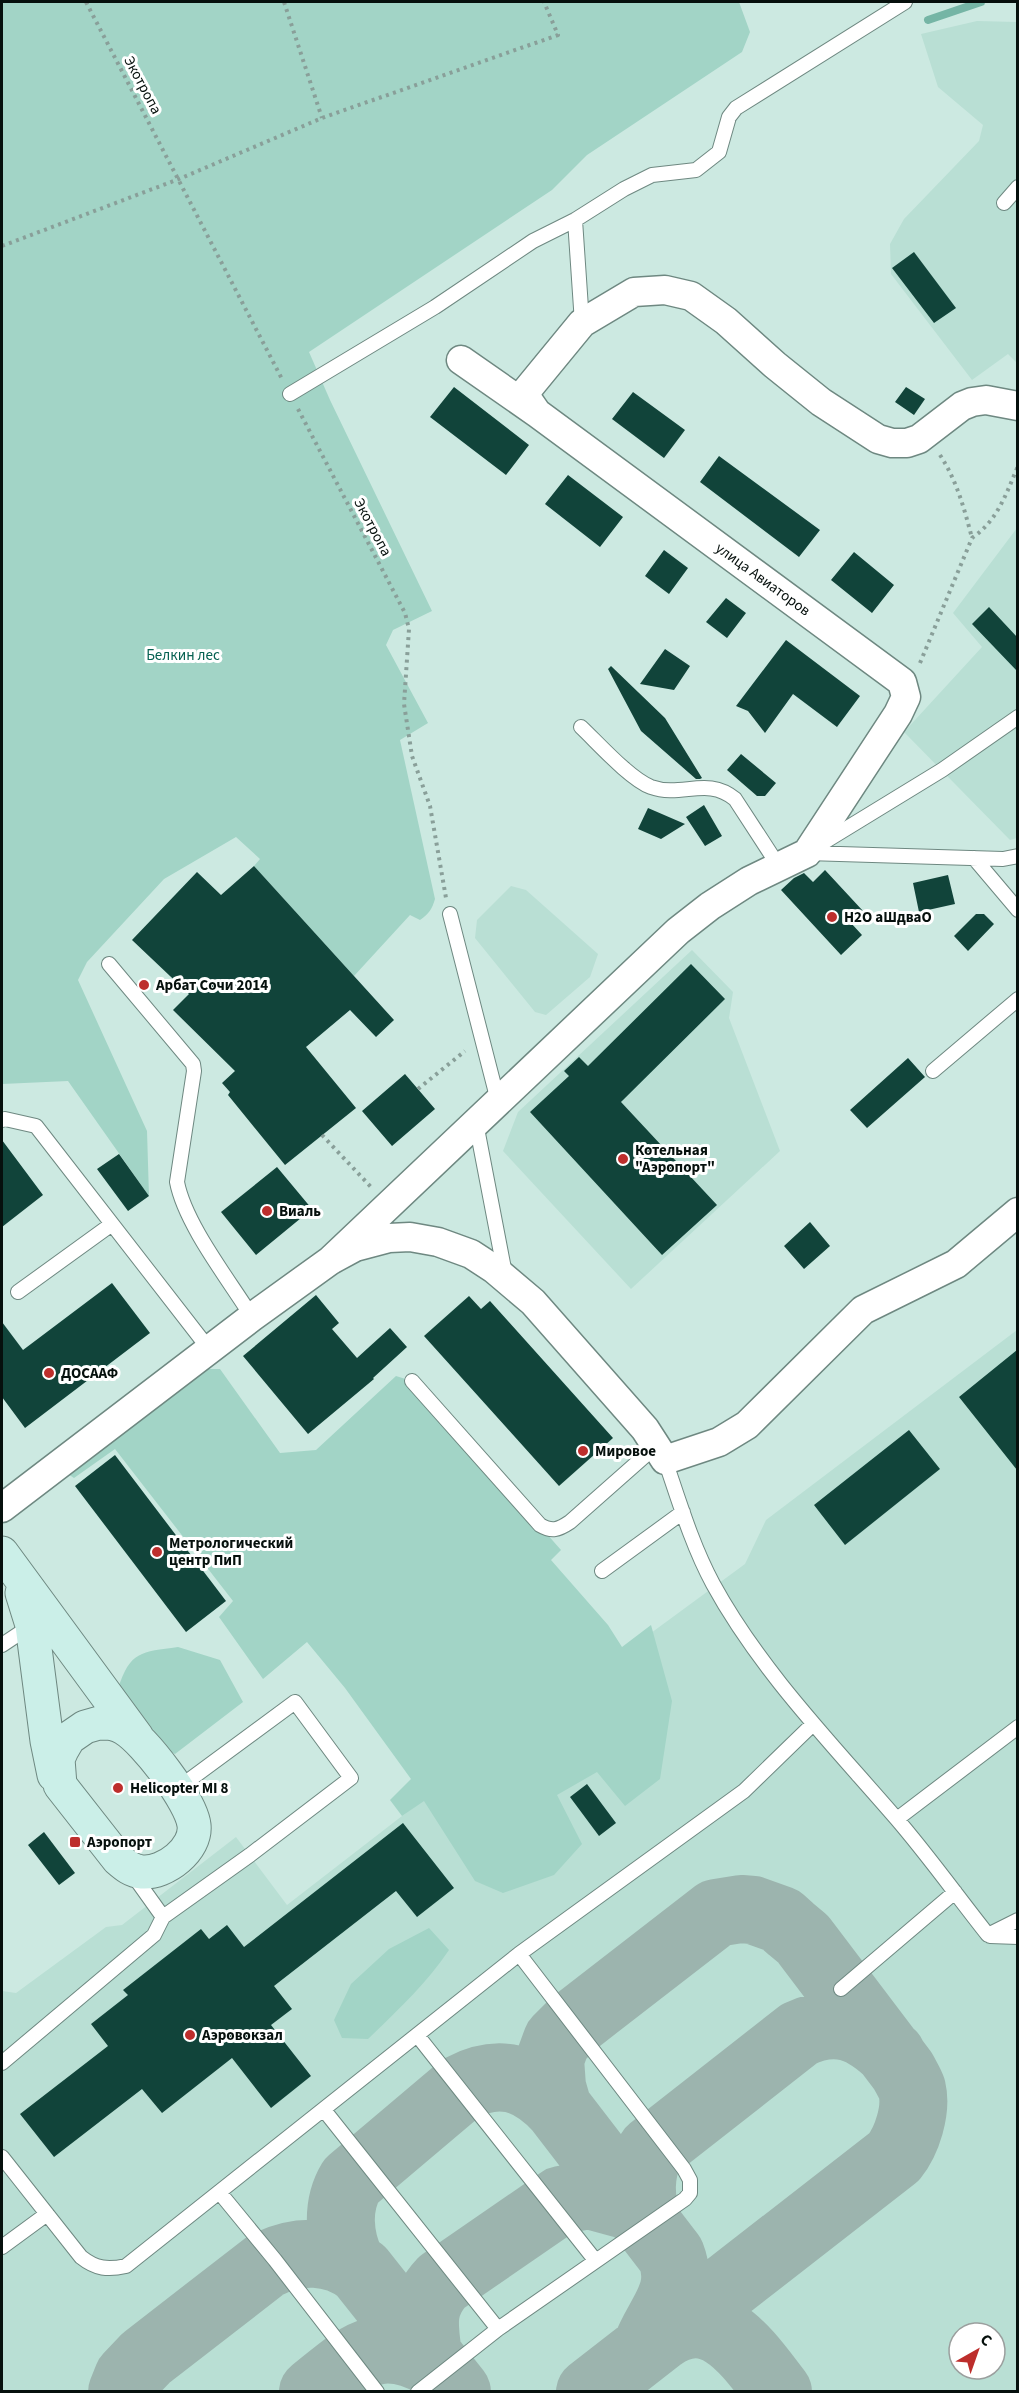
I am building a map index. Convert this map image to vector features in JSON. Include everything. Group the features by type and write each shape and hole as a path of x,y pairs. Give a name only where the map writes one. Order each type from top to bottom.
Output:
{"main road":[{"path":"5,1559 177,1789 189,1809 194,1826 192,1841 172,1862 156,1871 141,1872 129,1868 118,1859 60,1785 53,1772 32,1625 27,1604 5,1559"},
{"path":"60,1785 58,1759 62,1750 69,1738 86,1727 113,1722 138,1738"}],"street":[{"path":"537,413 528,400 527,390 582,323 634,292 665,290 691,296 726,321 821,402 878,439 892,443 907,443 924,435 962,406 972,402 986,400 1017,406"},
{"name":"улица Авиаторов","path":"461,360 537,413 902,682 906,697"},
{"path":"2,1508 209,1349 331,1260 678,931 710,906 778,865 807,853 898,714 906,697"},
{"path":"331,1260 368,1242 410,1237 438,1242 471,1254 533,1302 645,1429 660,1453 719,1442 747,1425 863,1310 956,1264 1017,1212"}],"lane":[{"path":"290,394 435,307 532,241 575,220 624,189 652,175 696,170 719,152 729,117 736,108 905,2"},
{"path":"1004,203 1017,187"},
{"path":"575,220 582,323"},
{"path":"807,853 942,770 1017,717"},
{"path":"581,727 638,781 651,787 667,790 715,787 726,791 735,799 778,865"},
{"path":"807,853 1003,859 1017,856"},
{"path":"974,858 1017,910"},
{"path":"450,914 498,1101"},
{"path":"109,964 193,1064 194,1071 177,1182 180,1199 252,1317"},
{"path":"933,1071 1017,999"},
{"path":"2,1120 36,1126 209,1349"},
{"path":"476,1123 506,1279"},
{"path":"18,1292 112,1224"},
{"path":"412,1381 540,1525 549,1531 560,1529 570,1522 660,1453 705,1569 750,1642 813,1724 897,1819 988,1935 1017,1937"},
{"path":"602,1571 683,1512"},
{"path":"2,1645 32,1625"},
{"path":"2,2062 149,1940 163,1917 250,1855 351,1778 295,1702 177,1789"},
{"path":"2,2157 81,2257 91,2265 113,2269 126,2266 519,1954 744,1791 813,1724"},
{"path":"897,1819 1017,1727"},
{"path":"129,1868 163,1917"},
{"path":"841,1989 955,1892"},
{"path":"988,1935 1017,1920"},
{"path":"418,2391 498,2329 685,2199 692,2187 684,2169 662,2139 519,1954"},
{"path":"417,2036 595,2260"},
{"path":"324,2110 498,2329"},
{"path":"220,2193 376,2391"},
{"path":"2,2247 47,2214"}],"path":[{"name":"Экотропа","path":"86,2 407,621 409,629 404,704 412,756 430,806 439,866 450,914"},
{"path":"284,2 321,118"},
{"path":"2,246 179,179 321,118 558,35 544,2"},
{"path":"924,435 931,441 951,472 962,500 972,538"},
{"path":"906,697 972,538 986,528 1001,506 1017,466"},
{"path":"418,1089 482,1038"},
{"path":"322,1135 389,1205"}],"shaded area":[{"path":"977,21 1017,22 1017,363 1008,354 972,380 891,274 890,244 904,219 979,141 983,125 938,87 921,34"},
{"path":"1017,528 1017,838 1010,840 904,732 982,647 953,613"},
{"path":"511,886 526,890 598,954 590,977 546,1015 535,1012 475,938 477,920"},
{"path":"692,950 733,992 729,1018 780,1151 631,1289 503,1151 518,1112"},
{"path":"1017,1330 1017,2391 2,2391 2,1991 16,1993 106,1927 122,1925 236,1837 287,1905 402,1816 745,1564 766,1520"}],"green space":[{"name":"Белкин лес","path":"2,2 739,2 750,32 742,52 587,155 552,190 309,352 432,611 393,630 386,645 428,723 400,740 435,899 426,916 420,920 410,915 354,976 254,866 260,859 236,837 164,879 87,962 78,980 147,1131 149,1196 68,1081 2,1084"},
{"path":"198,1369 220,1369 280,1453 316,1450 396,1376 412,1381 561,1550 551,1560 608,1625 622,1647 651,1625 672,1701 660,1779 625,1806 597,1772 557,1795 582,1844 554,1875 503,1893 475,1881 424,1801 402,1816 390,1800 411,1779 345,1688 307,1642 263,1679 219,1617 233,1601 115,1449 74,1478 65,1472"},
{"path":"178,1647 220,1660 243,1702 175,1754 159,1745 118,1689 127,1667 133,1660 146,1652"},
{"path":"429,1928 449,1950 431,1974 368,2039 342,2038 334,2020 351,1984 389,1949"}],"building":[{"path":"914,252 956,308 934,323 892,268"},
{"path":"454,387 529,445 506,475 430,417"},
{"path":"906,387 925,399 914,415 895,402"},
{"path":"633,392 685,430 664,458 612,419"},
{"path":"719,456 820,530 799,557 700,482"},
{"path":"568,475 623,517 600,547 545,504"},
{"path":"664,550 688,568 669,594 645,576"},
{"path":"854,552 894,585 872,613 831,580"},
{"path":"726,598 746,613 727,638 706,622"},
{"path":"989,607 1017,637 1017,671 972,624"},
{"path":"786,640 860,696 837,727 793,694 765,733 748,711 736,706"},
{"path":"665,649 690,666 674,690 640,684"},
{"path":"611,666 665,718 702,778 696,779 641,731 608,669"},
{"path":"741,754 776,783 765,796 757,796 727,770"},
{"path":"704,805 722,836 705,846 686,817"},
{"path":"648,808 685,824 661,839 638,829"},
{"path":"254,866 394,1020 376,1037 350,1010 306,1047 356,1108 285,1165 228,1095 230,1092 222,1083 235,1071 173,1010 189,994 132,940 197,872 221,895"},
{"name":"H2O аШдваО","path":"825,870 863,911 851,923 862,935 841,955 781,890 794,878 804,873 813,882"},
{"path":"948,875 955,904 919,912 913,883"},
{"path":"976,914 984,914 994,924 968,951 954,936"},
{"name":"Котельная \"Аэропорт\"","path":"691,964 725,999 621,1102 717,1205 662,1255 530,1112 569,1076 564,1071 579,1057 588,1066"},
{"path":"908,1058 925,1077 867,1128 850,1110"},
{"path":"405,1074 435,1109 392,1146 362,1111"},
{"path":"2,1140 43,1195 2,1227"},
{"path":"119,1154 149,1196 128,1211 97,1169"},
{"name":"Виаль","path":"277,1167 312,1209 256,1255 221,1212"},
{"path":"810,1222 830,1246 804,1269 784,1246"},
{"name":"ДОСААФ","path":"112,1283 150,1333 25,1428 2,1397 2,1322 23,1350"},
{"path":"316,1295 339,1323 332,1329 357,1358 390,1328 407,1347 374,1379 308,1434 243,1356"},
{"path":"469,1296 481,1309 490,1301 613,1438 559,1486 424,1336"},
{"path":"1017,1350 1017,1470 959,1397"},
{"path":"909,1430 940,1469 845,1545 814,1505"},
{"name":"Метрологический центр ПиП","path":"115,1455 226,1601 186,1632 75,1486"},
{"path":"587,1784 616,1823 599,1836 570,1797"},
{"name":"Аэровокзал","path":"403,1823 454,1888 417,1917 396,1891 274,1986 292,2009 271,2025 311,2076 271,2108 232,2058 162,2113 142,2089 54,2157 20,2114 108,2046 91,2024 128,1995 123,1990 201,1929 209,1939 227,1925 244,1947"},
{"path":"44,1832 75,1873 59,1885 28,1845"}],"waterway":[{"path":"928,20 981,2"}],"taxiway":[{"path":"646,2348 673,2292 675,2269 671,2255 558,2108 552,2087 550,2059 557,2040 574,2023 716,1913 741,1909 753,1910 781,1920 803,1939 903,2071 912,2089 912,2116 907,2134 894,2157 673,2329"},
{"path":"647,2225 643,2206 642,2177 651,2150 799,2034 825,2026 849,2027 871,2037 892,2055"},
{"path":"351,2263 344,2243 341,2222 343,2201 351,2181 461,2088 488,2078 513,2079 536,2089 558,2108"},
{"path":"428,2355 425,2316 430,2299 442,2282 561,2200 589,2195 633,2207"},
{"path":"122,2392 128,2377 146,2358 266,2265 302,2254 327,2255 361,2271 457,2392"},
{"path":"590,2392 662,2336 681,2327 698,2324 714,2328 729,2337 743,2349 778,2392"},
{"path":"313,2392 343,2368 369,2353 398,2350 435,2364"}],"place":[{"name":"H2O аШдваО","path":"832,917"},
{"name":"Арбат Сочи 2014","path":"144,985"},
{"name":"Котельная \"Аэропорт\"","path":"623,1159"},
{"name":"Виаль","path":"267,1211"},
{"name":"ДОСААФ","path":"49,1373"},
{"name":"Мировое","path":"583,1451"},
{"name":"Метрологический центр ПиП","path":"157,1552"},
{"name":"Helicopter MI 8","path":"118,1788"},
{"name":"Аэропорт","path":"75,1842"},
{"name":"Аэровокзал","path":"190,2035"}]}
